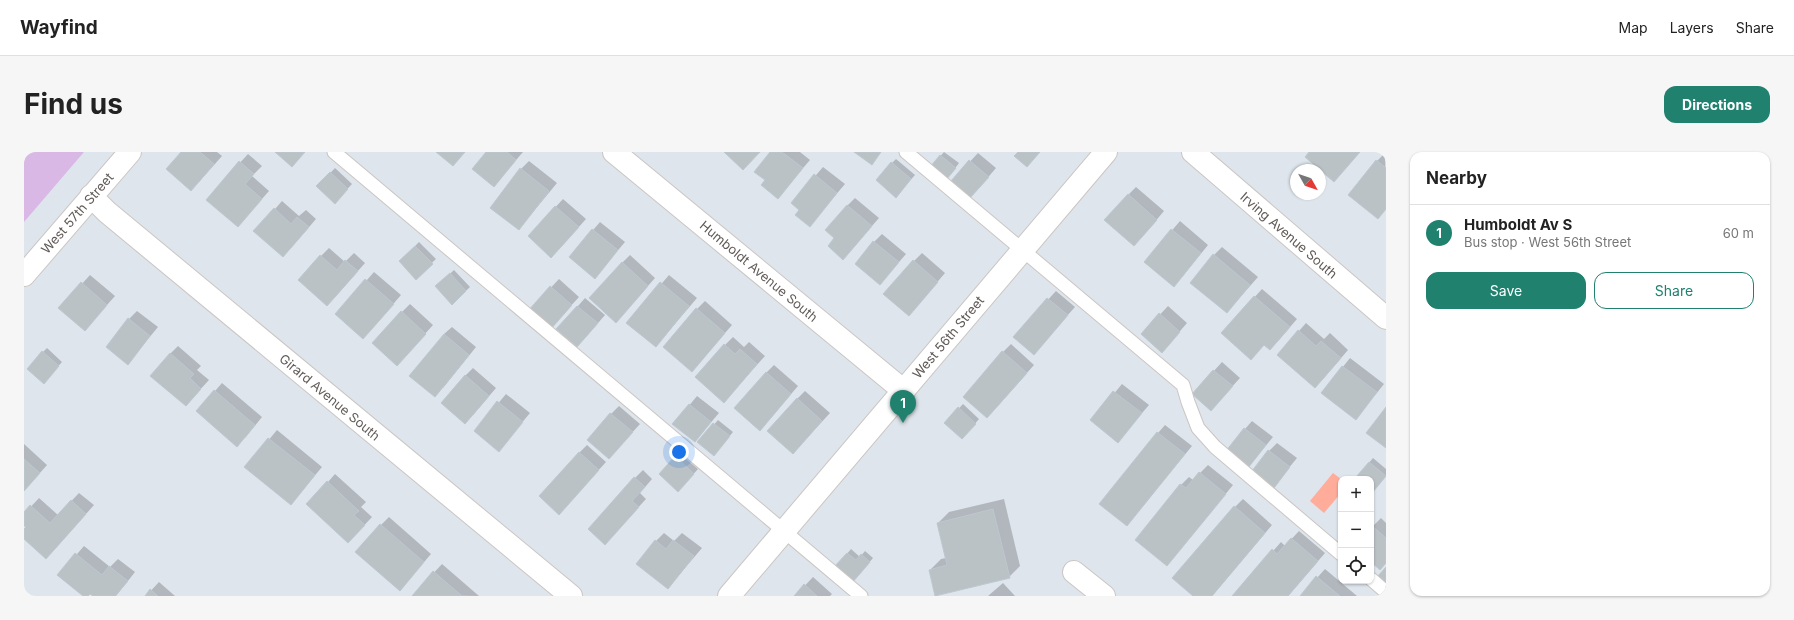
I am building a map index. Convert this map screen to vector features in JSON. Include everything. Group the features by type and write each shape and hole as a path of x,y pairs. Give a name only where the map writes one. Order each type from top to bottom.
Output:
{"street":[{"name":"West 57th Street","path":"24,275 130,152"},
{"name":"Humboldt Avenue South","path":"614,152 904,391"},
{"name":"West 56th Street","path":"729,596 904,391 1022,249 1106,152"},
{"name":"Irving Avenue South","path":"1192,152 1386,318"},
{"name":"Girard Avenue South","path":"91,196 107,212 571,596"},
{"path":"1074,572 1104,596"}],"lane":[{"path":"334,152 861,596"},
{"path":"906,152 1183,385 1198,428 1210,442 1338,551"},
{"path":"1374,582 1386,592"}],"shaded area":[{"path":"24,152 84,152 24,222"},
{"path":"1333,473 1338,477 1338,497 1324,513 1310,501"}],"building":[{"path":"181,152 200,152 214,164 191,191 166,169"},
{"path":"275,152 305,152 292,167"},
{"path":"436,152 465,152 453,166"},
{"path":"486,152 507,152 516,160 494,187 472,169"},
{"path":"724,152 760,152 743,170"},
{"path":"770,152 782,152 803,168 778,199 761,185 765,180 754,172"},
{"path":"854,152 881,152 872,165"},
{"path":"1018,152 1040,152 1027,167 1014,156"},
{"path":"1309,152 1360,152 1334,182 1326,175 1326,164 1313,164 1305,157"},
{"path":"940,155 956,168 946,180 930,167"},
{"path":"969,160 989,177 970,198 951,181"},
{"path":"1376,160 1386,168 1386,209 1378,219 1348,195"},
{"path":"239,161 254,174 245,184 262,199 238,227 206,200"},
{"path":"891,162 911,179 896,198 876,180"},
{"path":"520,168 549,191 519,230 490,208"},
{"path":"330,172 348,189 335,204 316,186"},
{"path":"814,174 837,193 810,227 795,215 799,210 791,203"},
{"path":"1128,194 1157,220 1134,246 1104,220"},
{"path":"847,205 872,226 843,260 828,246 834,238 825,230"},
{"path":"555,206 579,227 551,258 528,236"},
{"path":"274,208 291,224 297,217 309,227 283,257 253,231"},
{"path":"592,229 618,250 595,279 569,257"},
{"path":"1171,229 1201,253 1174,287 1144,262"},
{"path":"873,241 899,262 880,285 855,264"},
{"path":"415,246 433,264 416,280 399,261"},
{"path":"1213,254 1250,285 1227,313 1190,283"},
{"path":"320,255 337,270 345,260 358,271 327,306 298,280"},
{"path":"913,260 938,282 909,316 883,294"},
{"path":"622,262 648,286 616,323 589,298"},
{"path":"450,273 466,291 452,305 435,286"},
{"path":"365,279 394,304 363,339 335,314"},
{"path":"81,282 107,305 85,331 58,308"},
{"path":"660,282 689,306 656,347 626,323"},
{"path":"550,286 572,305 550,330 528,311"},
{"path":"1254,296 1290,327 1270,350 1264,345 1251,360 1221,333"},
{"path":"1047,298 1068,315 1034,355 1013,337"},
{"path":"577,306 598,323 577,347 556,329"},
{"path":"696,308 725,333 692,372 663,347"},
{"path":"401,311 426,334 397,366 372,343"},
{"path":"1159,313 1180,332 1162,353 1141,334"},
{"path":"128,318 150,336 128,365 106,347"},
{"path":"1298,330 1316,346 1321,341 1341,358 1315,388 1277,355"},
{"path":"444,334 469,355 435,397 409,376"},
{"path":"724,344 735,354 740,349 757,364 724,403 695,377"},
{"path":"42,351 59,366 44,384 27,369"},
{"path":"1002,351 1027,373 987,418 963,397"},
{"path":"170,353 194,374 190,378 201,389 186,406 150,376"},
{"path":"1342,366 1377,392 1356,420 1321,393"},
{"path":"1213,370 1233,386 1211,411 1192,394"},
{"path":"766,372 791,394 760,431 734,408"},
{"path":"465,375 489,396 465,424 441,403"},
{"path":"214,390 255,425 237,447 196,411"},
{"path":"1113,391 1142,413 1118,443 1090,420"},
{"path":"797,398 822,421 793,454 767,431"},
{"path":"497,401 523,422 499,452 474,431"},
{"path":"689,404 711,422 695,442 672,424"},
{"path":"958,407 976,424 962,439 944,423"},
{"path":"1386,407 1386,448 1366,433"},
{"path":"610,413 633,432 609,459 587,440"},
{"path":"713,423 730,436 714,456 697,442"},
{"path":"1244,428 1266,445 1248,468 1226,451"},
{"path":"1157,432 1185,454 1127,526 1099,504"},
{"path":"268,438 315,475 291,505 244,467"},
{"path":"1268,450 1290,467 1274,488 1252,471"},
{"path":"579,452 599,470 559,515 539,496"},
{"path":"675,456 694,474 678,492 659,474"},
{"path":"24,459 40,473 24,491"},
{"path":"1369,462 1386,476 1374,491 1374,476 1357,476"},
{"path":"1199,472 1226,494 1167,566 1135,540 1180,484 1186,488"},
{"path":"634,477 645,487 632,501 639,507 605,545 588,529"},
{"path":"327,481 359,511 354,515 365,525 348,543 306,504"},
{"path":"71,500 86,514 46,559 24,539 24,529 26,527 24,526 24,512 30,505 50,523"},
{"path":"1234,506 1265,533 1212,596 1193,596 1172,578"},
{"path":"993,509 1010,578 935,596 929,570 947,565 937,523"},
{"path":"380,524 424,562 400,591 355,552"},
{"path":"1374,528 1386,538 1386,563 1380,570 1374,565"},
{"path":"1291,538 1318,561 1288,596 1232,596 1272,549 1277,554"},
{"path":"655,540 666,549 673,540 694,556 668,589 636,564"},
{"path":"75,553 102,575 109,566 128,581 115,596 93,596 90,594 88,596 83,596 57,575"},
{"path":"847,553 856,560 861,554 870,562 852,583 833,568"},
{"path":"1386,567 1386,587 1376,578"},
{"path":"433,571 462,596 412,596"},
{"path":"1316,576 1340,596 1300,596"},
{"path":"804,584 817,596 794,596"},
{"path":"150,589 158,596 145,596"}],"place":[{"name":"Humboldt Av S","path":"903,423"}]}
